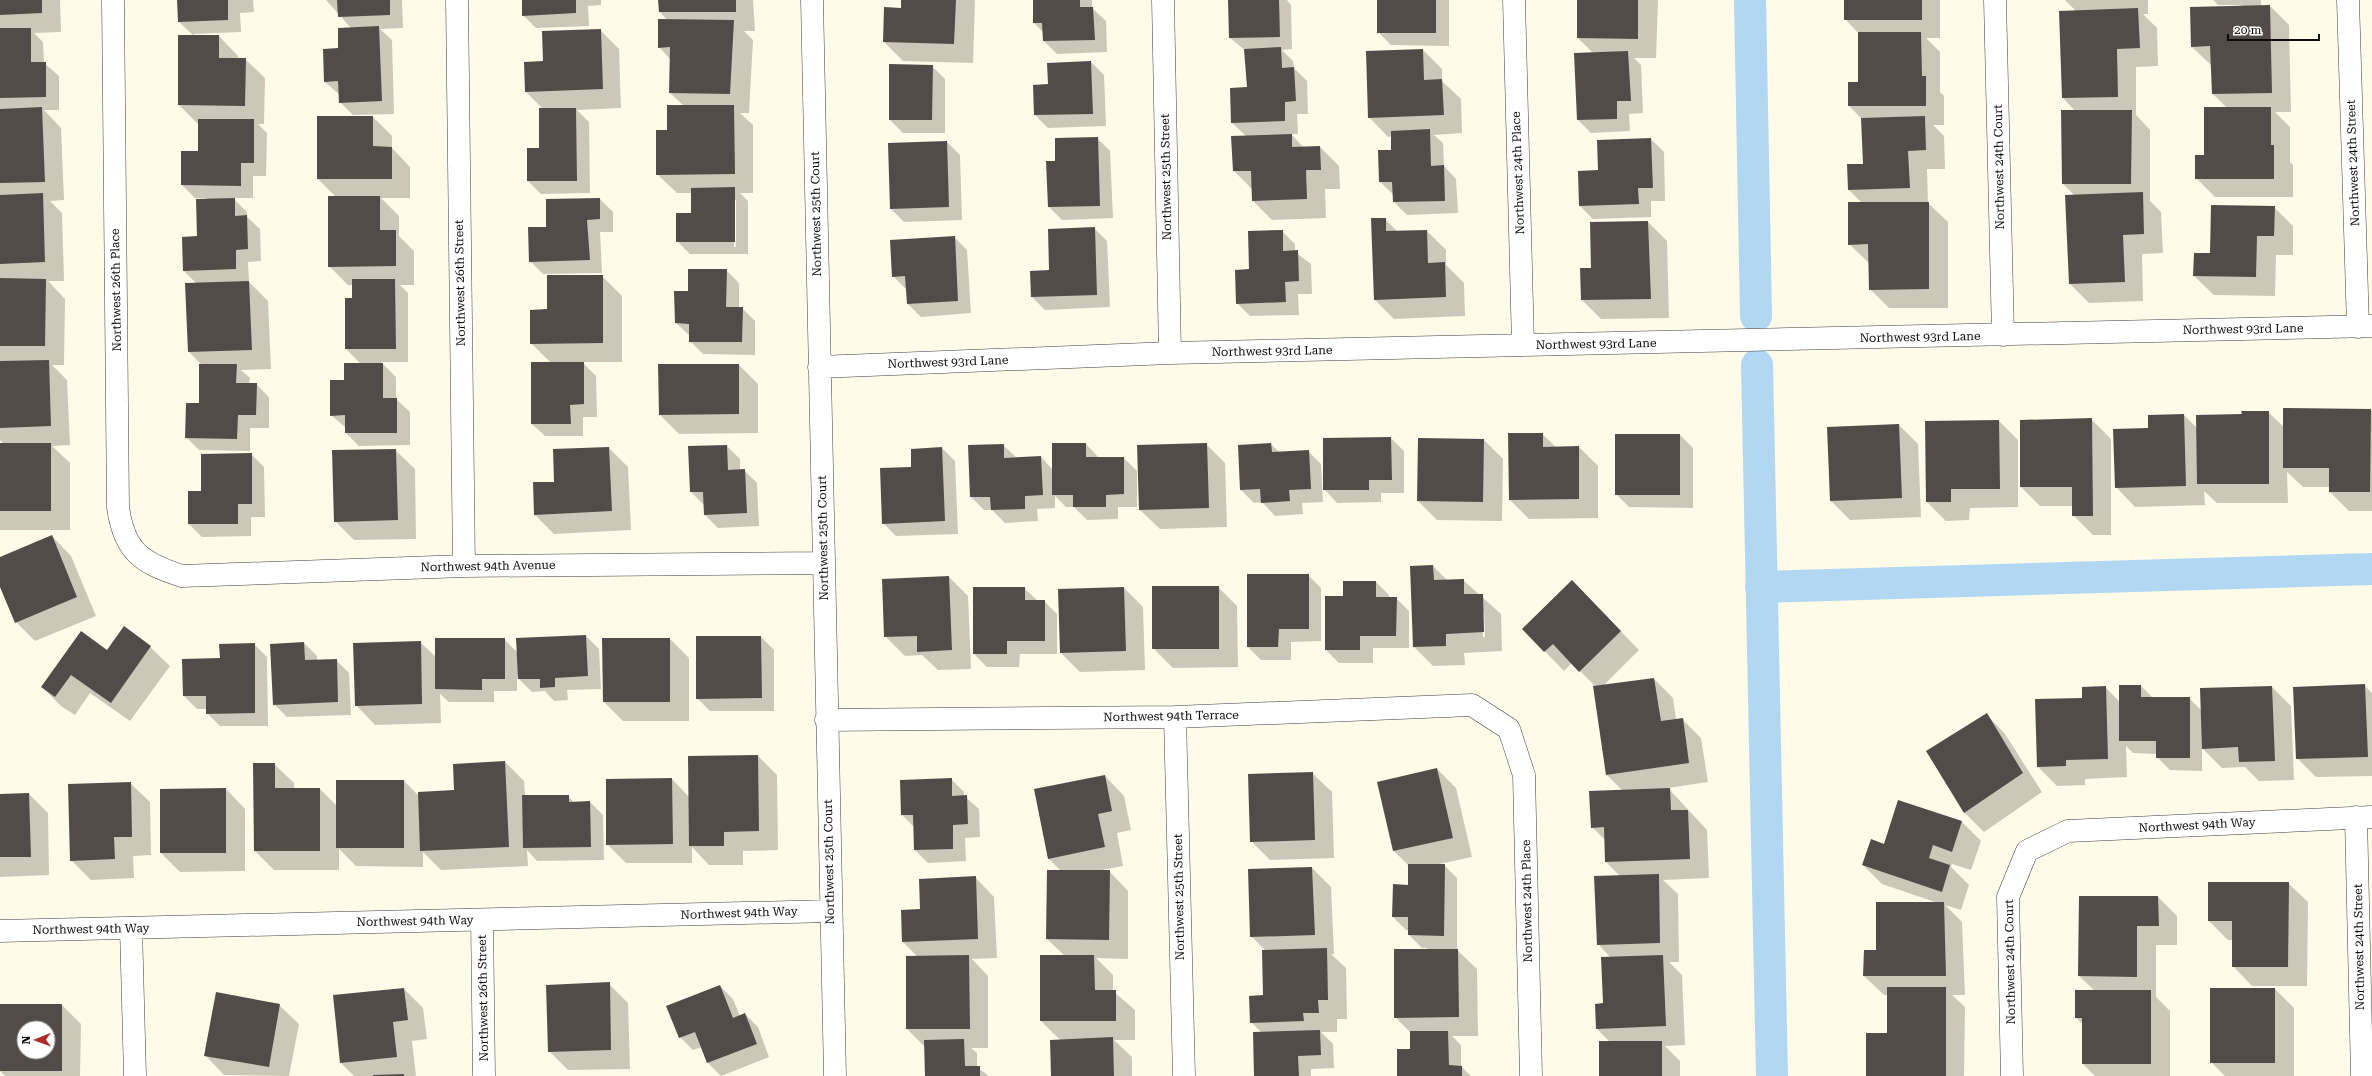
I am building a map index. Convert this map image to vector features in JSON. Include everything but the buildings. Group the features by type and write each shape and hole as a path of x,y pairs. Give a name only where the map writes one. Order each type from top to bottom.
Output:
{"street":[{"name":"Northwest 26th Place","path":"113,0 118,507 122,531 136,552 155,567"},
{"name":"Northwest 26th Street","path":"457,0 464,566"},
{"name":"Northwest 25th Court","path":"812,0 830,911 835,1076"},
{"name":"Northwest 25th Street","path":"1162,0 1170,353"},
{"name":"Northwest 24th Place","path":"1514,0 1523,345"},
{"name":"Northwest 24th Court","path":"1995,0 2002,335"},
{"name":"Northwest 24th Street","path":"2348,0 2365,327"},
{"name":"Northwest 93rd Lane","path":"819,367 1170,353 2365,327"},
{"name":"Northwest 94th Avenue","path":"155,567 182,576 464,566 823,563"},
{"name":"Northwest 94th Terrace","path":"826,720 1175,717 1472,705 1508,729"},
{"name":"Northwest 25th Street","path":"1175,717 1184,1076"},
{"name":"Northwest 24th Place","path":"1508,729 1524,775 1531,1076"},
{"name":"Northwest 24th Street","path":"2362,1076 2364,817"},
{"name":"Northwest 94th Way","path":"2027,851 2068,830 2364,817"},
{"name":"Northwest 24th Court","path":"2012,1076 2008,897 2027,851"},
{"name":"Northwest 94th Way","path":"0,931 830,911"},
{"name":"Northwest 26th Street","path":"482,920 484,1076"},
{"path":"131,928 135,1076"}],"waterway":[{"path":"1750,0 1756,316"},
{"path":"1757,365 1772,1076"},
{"path":"1761,587 2372,569"}]}
